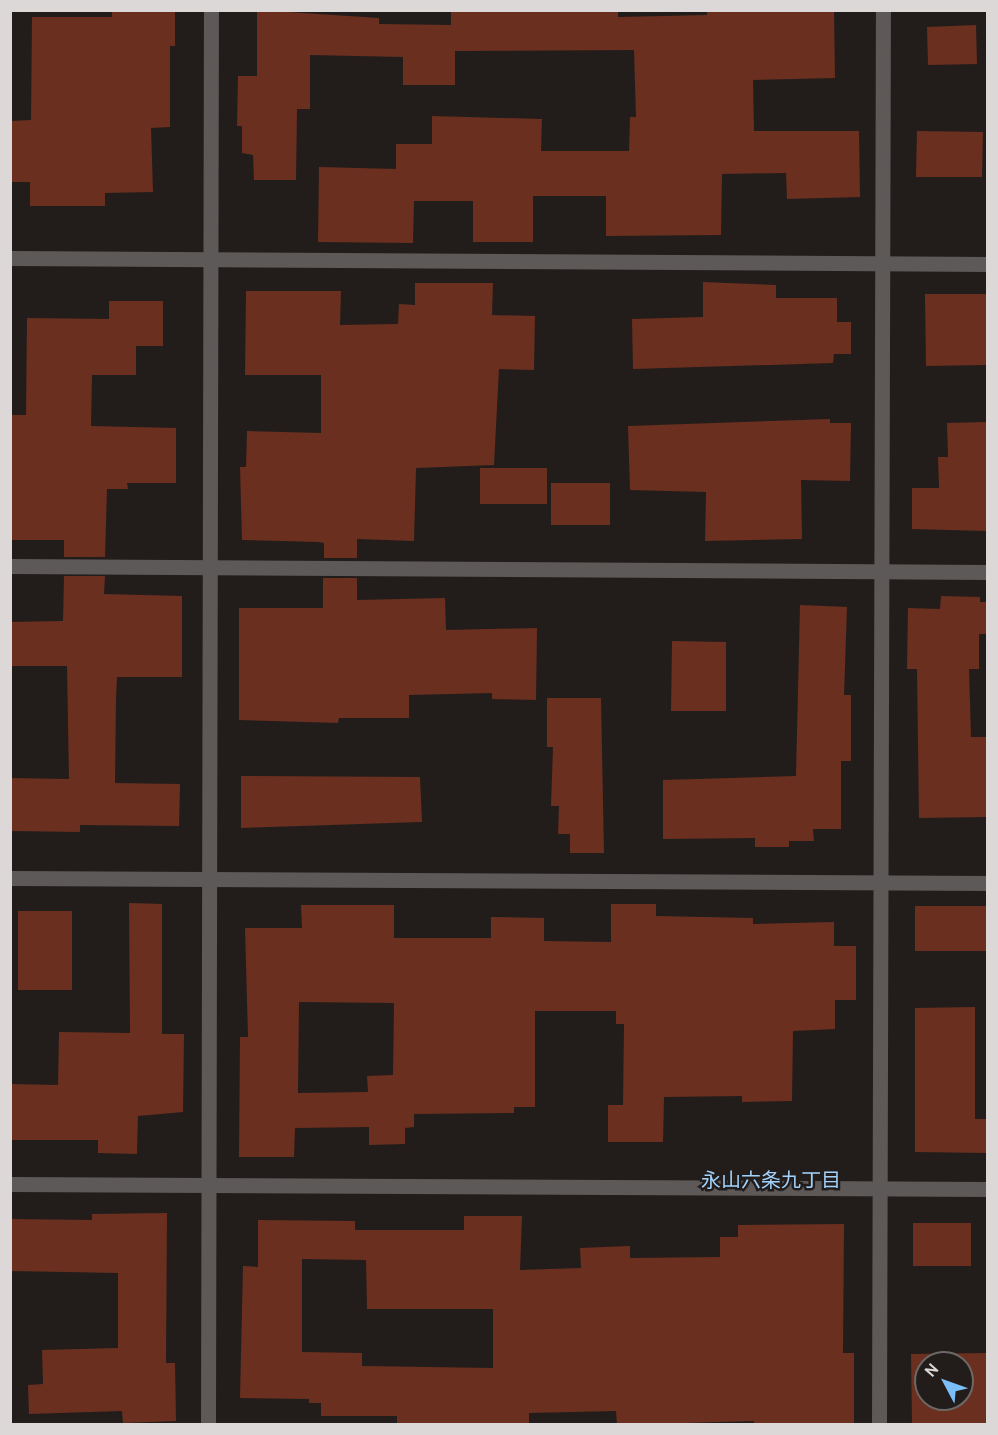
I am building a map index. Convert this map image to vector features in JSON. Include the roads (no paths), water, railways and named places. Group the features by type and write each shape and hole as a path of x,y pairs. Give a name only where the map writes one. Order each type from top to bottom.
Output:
{"street":[{"path":"208,1425 211,10"},
{"path":"879,1425 885,571 883,10"},
{"path":"10,258 987,264"},
{"path":"10,567 987,572"},
{"path":"10,878 987,883"},
{"path":"10,1184 987,1189"}],"district":[{"name":"永山六条九丁目","path":"771,1180"}]}
